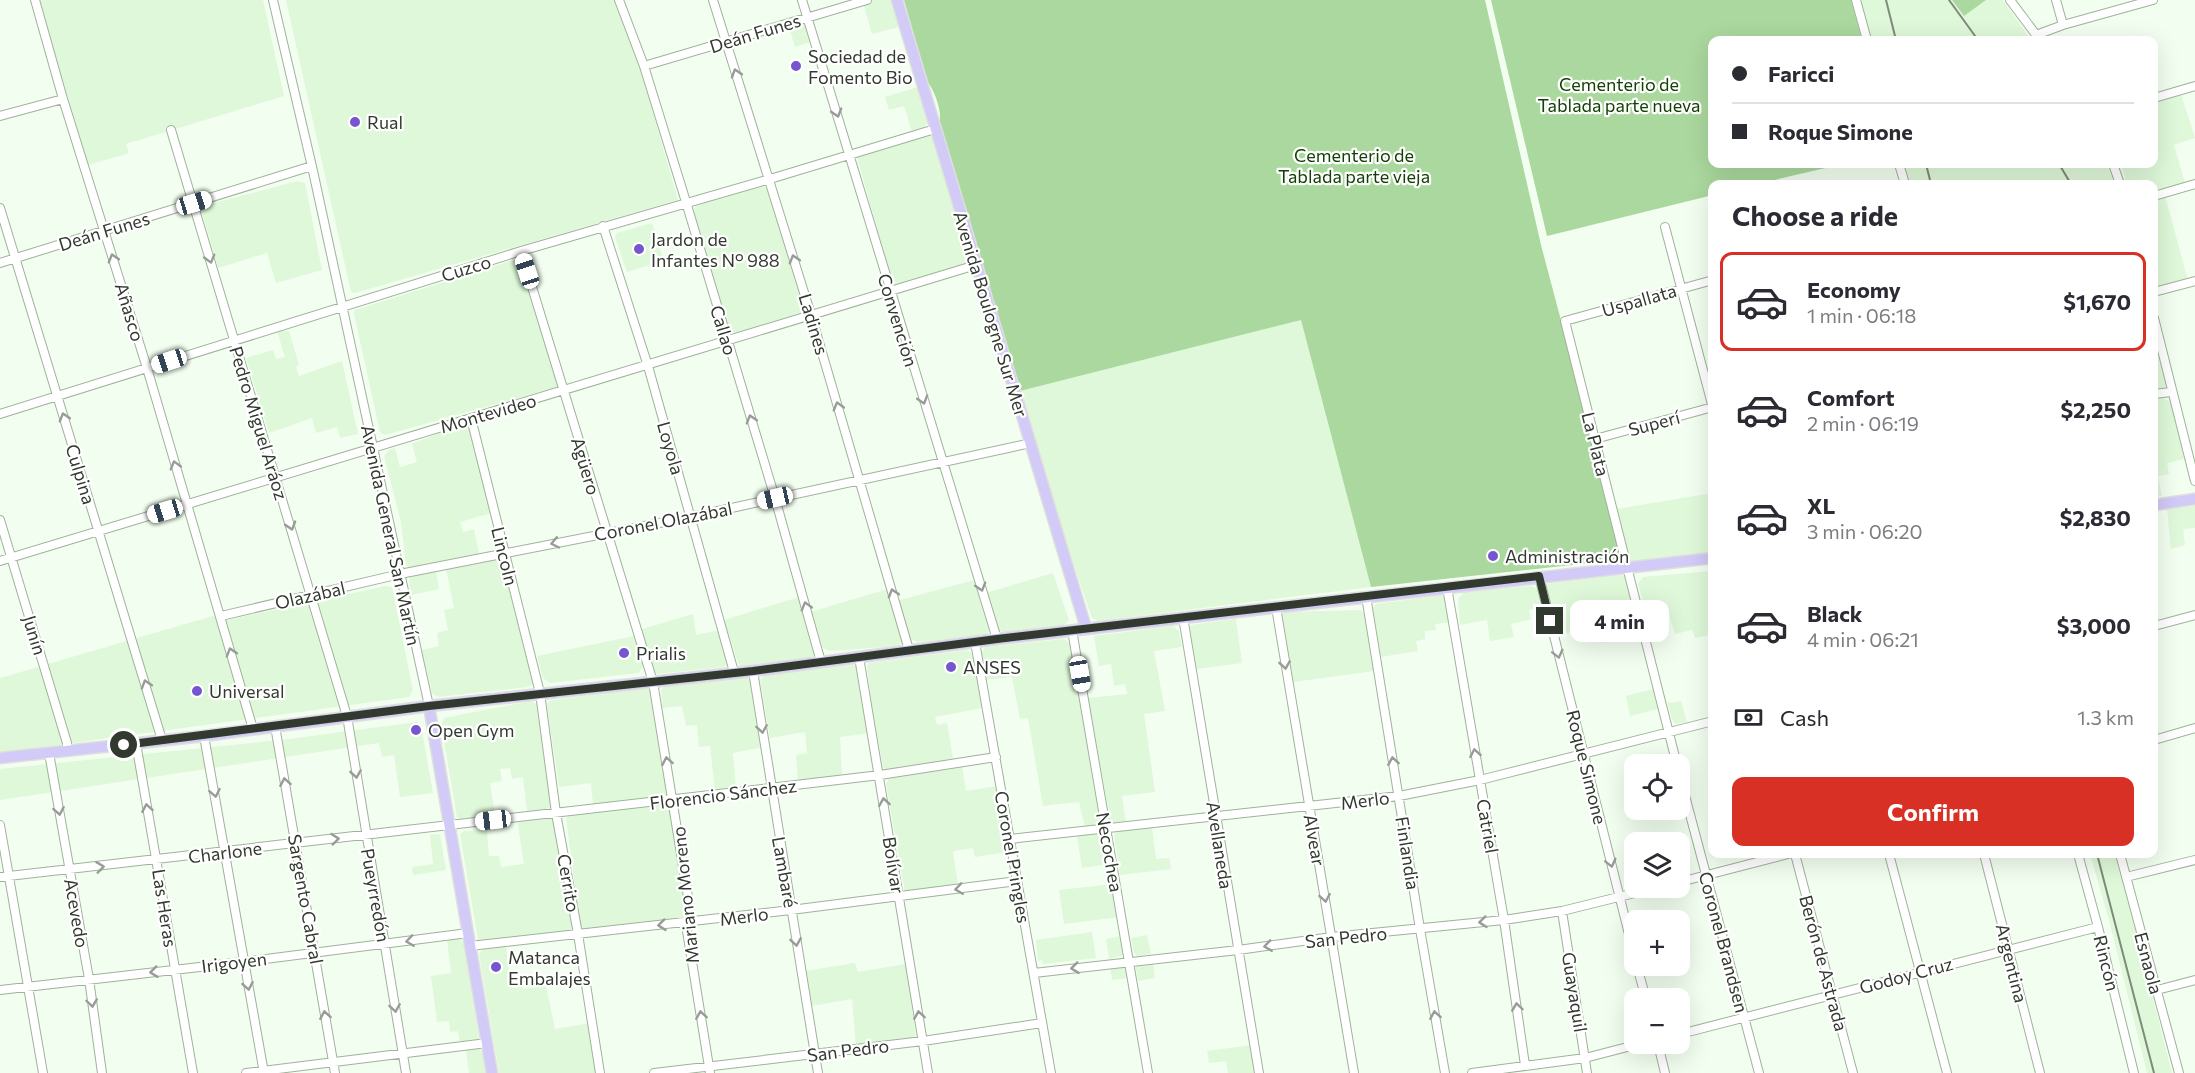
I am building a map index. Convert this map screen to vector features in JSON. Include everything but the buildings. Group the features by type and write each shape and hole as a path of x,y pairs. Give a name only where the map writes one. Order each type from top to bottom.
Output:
{"main road":[{"name":"Avenida Boulogne Sur Mer","path":"897,0 1086,628"},
{"path":"2158,504 2195,499"},
{"path":"0,758 204,736 540,693 753,671 1086,628 1708,559"},
{"name":"Avenida General San Martín","path":"429,706 492,1073"}],"street":[{"name":"Añasco","path":"34,0 147,368 253,729"},
{"name":"Avenida General San Martín","path":"273,0 312,166 429,706"},
{"name":"Callao","path":"619,0 644,66 686,202 775,498 821,662"},
{"name":"Ladines","path":"713,0 770,179 909,650"},
{"name":"Convención","path":"802,0 997,639"},
{"name":"Deán Funes","path":"644,66 867,0"},
{"path":"1856,0 1866,36"},
{"path":"2010,0 2037,36"},
{"path":"2056,0 2064,25"},
{"path":"2042,36 2064,25 2153,0"},
{"path":"2158,97 2195,86"},
{"path":"0,116 63,99"},
{"name":"Cuzco","path":"0,414 520,251 935,129"},
{"name":"Pedro Miguel Aráoz","path":"171,130 347,717"},
{"name":"Deán Funes","path":"0,263 312,166"},
{"path":"2158,195 2195,184"},
{"name":"Culpina","path":"0,208 162,740"},
{"name":"Loyola","path":"603,226 648,366 734,672"},
{"path":"1665,227 1708,388"},
{"name":"Agüero","path":"520,251 653,682"},
{"name":"Montevideo","path":"0,561 976,265"},
{"name":"Uspallata","path":"1565,321 1708,281"},
{"path":"2158,291 2195,281"},
{"name":"La Plata","path":"1565,321 1627,567"},
{"path":"2158,335 2195,481"},
{"path":"2158,394 2171,392"},
{"name":"Superí","path":"1595,439 1708,408"},
{"name":"Lincoln","path":"471,418 540,693"},
{"name":"Coronel Olazábal","path":"400,574 690,517 1031,443"},
{"name":"Junín","path":"0,520 67,743 67,751"},
{"path":"1627,567 1674,754"},
{"name":"Olazábal","path":"220,616 400,574"},
{"name":"Roque Simone","path":"1539,576 1624,916"},
{"name":"Catriel","path":"1447,587 1504,920 1525,1065"},
{"name":"Finlandia","path":"1366,597 1445,1073"},
{"name":"Alvear","path":"1276,607 1354,1073"},
{"path":"2158,625 2195,615"},
{"name":"Avellaneda","path":"1183,617 1259,1073"},
{"name":"Necochea","path":"1072,630 1148,1073"},
{"name":"Coronel Pringles","path":"975,642 1051,1073"},
{"name":"Bolívar","path":"859,657 928,1073"},
{"name":"Lambaré","path":"753,671 770,788 818,1073"},
{"name":"Mariano Moreno","path":"653,682 674,800 690,909 687,931 710,1070"},
{"name":"Cerrito","path":"540,693 556,813 600,1073"},
{"name":"Pueyrredón","path":"347,717 406,1073"},
{"name":"Merlo","path":"1010,839 1398,796 1480,780 1708,722"},
{"name":"Sargento Cabral","path":"275,726 335,1073"},
{"path":"2158,739 2195,728"},
{"path":"204,736 264,1072"},
{"name":"Las Heras","path":"136,743 193,1073"},
{"name":"Acevedo","path":"50,753 89,979 102,1073"},
{"name":"Florencio Sánchez","path":"450,826 879,775 996,757"},
{"name":"Coronel Brandsen","path":"1690,815 1759,1073"},
{"path":"0,825 5,877 29,986 43,1073"},
{"name":"Charlone","path":"5,877 450,826"},
{"path":"1690,879 1772,858"},
{"name":"Berón de Astrada","path":"1797,858 1853,1073"},
{"path":"1890,858 1947,1073"},
{"name":"Argentina","path":"1985,858 2040,1073"},
{"name":"Rincón","path":"2079,858 2134,1073"},
{"name":"Esnaola","path":"2121,858 2180,1073"},
{"path":"2126,877 2195,860"},
{"name":"Merlo","path":"470,946 791,910 1017,881"},
{"name":"San Pedro","path":"1034,973 1332,937 1504,920 1562,911 1624,896"},
{"name":"Guayaquil","path":"1562,911 1587,1073"},
{"name":"Godoy Cruz","path":"1690,1031 2098,927"},
{"name":"Irigoyen","path":"0,990 468,933"},
{"path":"2157,990 2195,980"},
{"name":"San Pedro","path":"654,1073 710,1070 815,1053 923,1041 1042,1023"},
{"path":"246,1073 487,1043"},
{"path":"1472,1073 1585,1058 1624,1048"},
{"path":"1660,1054 1665,1073"}],"shaded area":[{"path":"39,0 263,0 284,96 126,144 129,153 88,165"},
{"path":"286,0 614,0 639,64 678,200 355,293 351,292"},
{"path":"873,0 892,0 899,27 872,34 863,3"},
{"path":"1860,0 1952,0 1964,15 1986,0 2003,0 2028,36 1870,36"},
{"path":"805,23 811,42 795,47 789,27"},
{"path":"918,87 928,123 922,129 912,132 904,106 889,110 885,97"},
{"path":"2181,94 2195,138 2174,145 2185,183 2158,191 2158,180 2126,180 2122,168 2158,168 2158,101"},
{"path":"931,134 969,263 895,284 892,281 857,157"},
{"path":"1904,168 2108,168 2113,180 1908,180"},
{"path":"298,181 305,183 322,270 276,283 267,253 218,268 202,206"},
{"path":"759,185 769,191 804,310 800,314 736,334 729,331 693,212 696,206"},
{"path":"2165,196 2188,280 2158,287 2158,198"},
{"name":"Jardon de Infantes N° 988","path":"652,223 664,261 627,272 615,237 617,233"},
{"path":"517,259 521,262 558,387 385,435 380,432 355,310"},
{"path":"1301,320 1371,587 1098,621 1092,618 1020,391"},
{"path":"277,331 289,331 299,365 296,367 299,376 342,361 358,434 340,438 337,427 316,433 312,418 269,433 246,358 273,350 276,359 285,357"},
{"path":"2158,349 2167,384 2163,390 2158,391"},
{"path":"2158,397 2171,402 2184,459 2167,463 2169,474 2158,476"},
{"path":"463,423 468,424 492,513 460,522 463,532 474,529 479,554 409,567 406,565 401,522 384,456 389,450 395,448 400,467 417,462 412,444"},
{"path":"2158,476 2162,496 2158,496"},
{"path":"1708,494 1708,554 1633,562 1629,558 1616,509"},
{"path":"2195,506 2195,528 2183,529 2185,545 2171,549 2167,509"},
{"path":"495,559 502,561 504,566 533,681 532,685 438,697 432,693 422,650 439,646 437,633 448,630 444,610 454,608 446,569"},
{"path":"436,571 439,589 411,595 410,577"},
{"path":"1708,571 1708,635 1695,638 1692,630 1675,634 1667,607 1646,611 1638,584 1643,577"},
{"path":"1053,573 1069,620 1064,625 1006,634 999,630 986,593"},
{"path":"1622,575 1628,578 1637,614 1615,620 1619,638 1602,643 1596,625 1557,636 1545,589 1547,585"},
{"path":"974,580 989,630 987,635 918,642 909,638 896,601"},
{"path":"386,586 392,587 413,690 409,697 0,753 0,678 216,615 218,622"},
{"path":"1532,586 1540,591 1544,607 1529,610 1531,619 1511,624 1514,637 1490,641 1487,620 1460,625 1458,599 1464,592"},
{"path":"888,589 903,640 899,646 830,651 823,648 810,612"},
{"path":"1443,595 1452,622 1435,624 1436,630 1425,631 1425,639 1416,641 1418,651 1381,657 1373,609 1376,604"},
{"path":"799,597 815,649 814,655 807,659 741,666 724,620"},
{"path":"1360,610 1365,614 1374,671 1293,682 1282,615 1285,612"},
{"path":"693,614 696,635 721,630 728,664 724,667 655,674 639,630"},
{"path":"1236,619 1242,663 1196,669 1188,632 1191,625"},
{"path":"1173,626 1179,631 1182,647 1154,651 1165,711 1144,714 1155,792 1122,796 1126,822 1111,823 1088,698 1127,694 1125,684 1114,686 1111,664 1099,666 1094,636"},
{"path":"634,636 644,666 638,673 550,683 543,678 537,656"},
{"path":"1064,639 1070,644 1100,822 1098,825 1085,827 1079,802 1043,806 1028,718 1020,719 1012,677 984,680 980,654 986,647"},
{"path":"967,650 974,656 982,708 935,717 937,725 947,723 953,759 885,770 871,702 867,667 869,663"},
{"path":"856,666 870,733 840,737 842,776 798,781 796,755 807,753 805,732 770,738 760,680 765,674"},
{"path":"746,676 752,683 763,747 733,753 736,789 715,791 710,746 699,747 697,725 686,726 682,706 662,708 661,690 664,687"},
{"path":"647,687 650,689 669,795 593,804 591,783 559,787 548,701"},
{"path":"1657,688 1662,708 1630,716 1626,696"},
{"path":"531,701 538,705 551,808 527,812 523,777 512,779 510,768 500,769 502,781 490,783 495,815 460,819 457,817 441,724 444,718"},
{"path":"1681,701 1687,722 1676,724 1672,720 1668,703"},
{"path":"417,722 421,725 433,793 400,797 394,755 382,757 379,743 0,800 0,769 289,739"},
{"path":"962,766 966,791 997,786 1007,852 975,857 973,848 953,851 958,886 905,892 886,784 890,777"},
{"path":"669,805 688,915 686,919 584,929 580,925 566,818 570,815"},
{"path":"549,817 555,820 573,930 482,942 478,940 460,834 464,831 487,830 489,856 499,856 501,867 524,864 517,820"},
{"path":"1152,827 1156,859 1169,858 1171,869 1120,875 1114,835 1118,831"},
{"path":"1098,833 1104,836 1109,864 1082,868 1077,836"},
{"path":"440,834 446,870 413,875 412,867 433,864 430,835"},
{"path":"2091,858 2117,858 2172,1073 2147,1073"},
{"path":"1114,884 1119,917 1064,924 1059,890"},
{"path":"1092,932 1096,958 1043,964 1042,960 1038,961 1036,940"},
{"path":"1147,935 1151,954 1137,956 1134,953 1131,938"},
{"path":"1122,936 1124,955 1109,959 1106,939"},
{"path":"459,938 464,944 479,1039 460,1044 458,1031 450,1032 449,1021 437,1022 431,976 451,973 447,939"},
{"path":"506,946 510,980 521,979 523,989 546,986 555,1029 590,1023 598,1073 499,1073 479,954 484,948"},
{"path":"1153,962 1155,978 1138,981 1136,968 1138,965"},
{"path":"855,963 858,972 906,964 916,1038 856,1047 852,999 811,1006 805,971"},
{"path":"1110,967 1126,967 1129,978 1112,980"},
{"path":"1252,1045 1255,1073 1228,1073 1226,1061 1209,1063 1207,1051"},
{"path":"478,1048 483,1052 486,1073 469,1073 466,1050"}],"green space":[{"name":"Cementerio de Tablada parte vieja","path":"904,0 1485,0 1541,245 1623,554 1622,558 1371,587 1301,320 1020,391 939,124 940,113 937,101 927,81"},
{"name":"Cementerio de Tablada parte nueva","path":"1491,0 1851,0 1861,36 1708,36 1708,168 1826,168 1774,180 1708,180 1708,196 1547,236"},
{"path":"1952,0 1986,0 1964,16"}],"railway":[{"path":"1886,0 1895,36"},
{"path":"1949,0 1975,36"},
{"path":"1927,168 1930,180"},
{"path":"2061,168 2069,180"},
{"path":"2098,858 2154,1073"}],"place":[{"name":"Sociedad de Fomento Bio","path":"796,66"},
{"name":"Rual","path":"355,122"},
{"name":"Jardon de Infantes N° 988","path":"639,249"},
{"name":"Administración","path":"1493,556"},
{"name":"Prialis","path":"624,653"},
{"name":"ANSES","path":"951,667"},
{"name":"Universal","path":"197,691"},
{"name":"Open Gym","path":"416,730"},
{"name":"Matanca Embalajes","path":"496,967"}],"route":[{"path":"124,745 429,706 753,671 997,639 1539,576 1550,621"}]}
